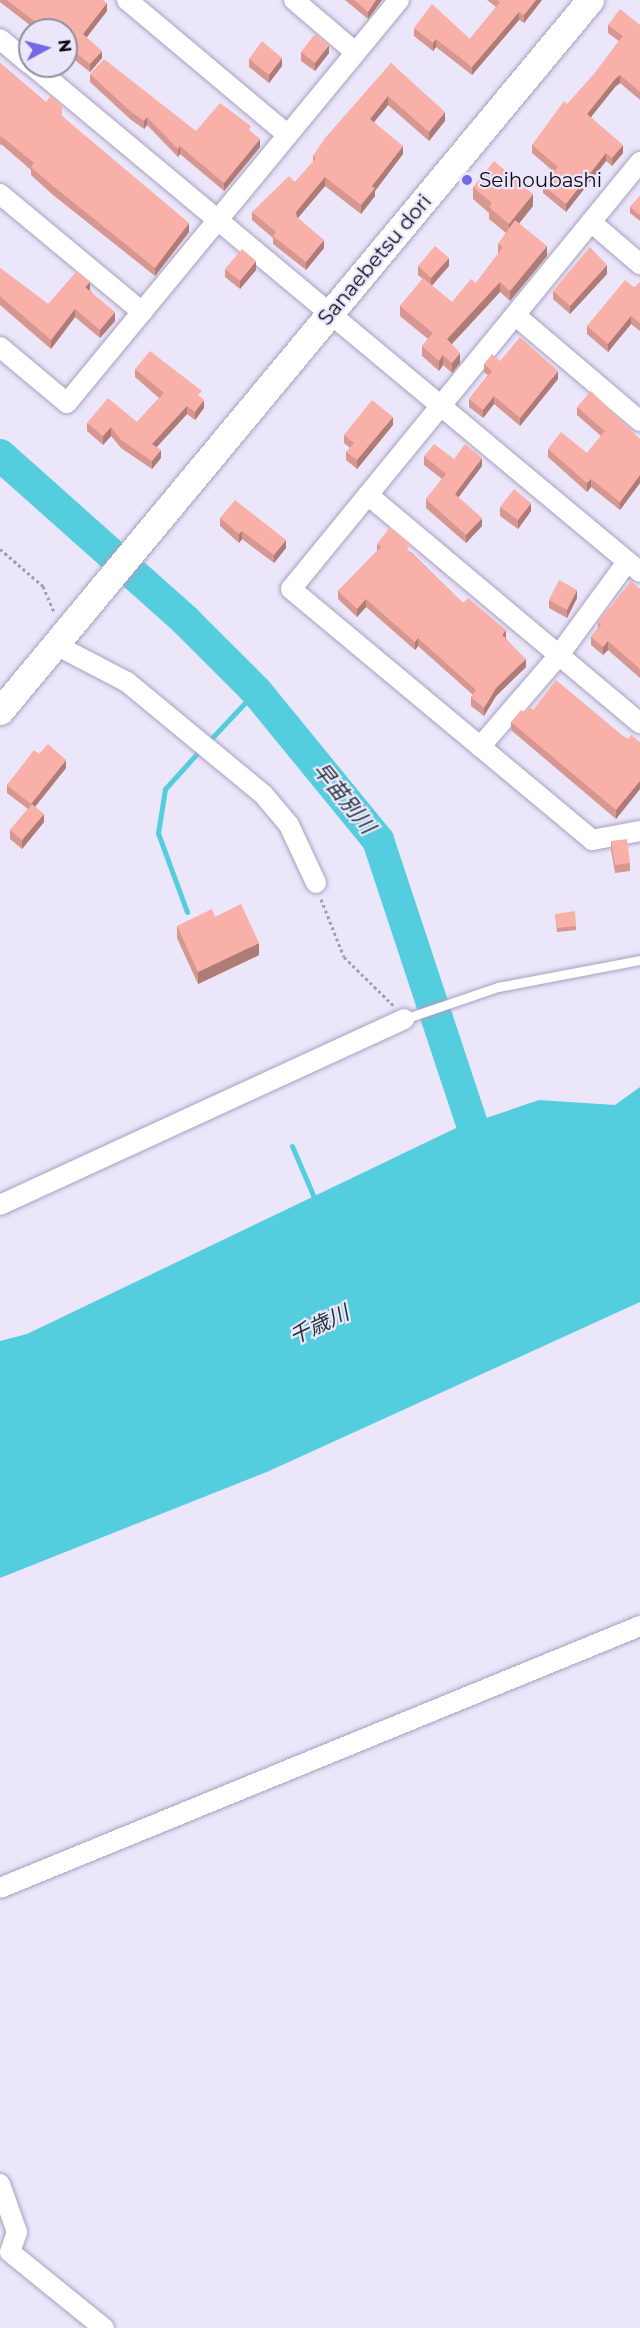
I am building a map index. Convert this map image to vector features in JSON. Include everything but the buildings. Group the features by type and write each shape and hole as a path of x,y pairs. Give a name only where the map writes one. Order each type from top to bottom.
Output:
{"street":[{"path":"127,0 288,135"},
{"path":"294,0 355,52"},
{"path":"0,347 67,403 399,0"},
{"name":"Sanaebetsu dori","path":"0,711 590,0"},
{"path":"0,39 18,54"},
{"path":"47,78 634,567 480,747"},
{"path":"640,162 291,589 592,840 640,831"},
{"path":"0,194 142,312"},
{"path":"591,222 640,264"},
{"path":"514,315 640,421"},
{"path":"368,495 640,723"},
{"path":"64,636 127,682 248,782 289,825 316,883"},
{"path":"0,1205 404,1019"},
{"path":"0,1888 640,1626"},
{"path":"0,2184 17,2232 5,2257 104,2328"}],"lane":[{"path":"404,1019 498,987 640,960"}],"path":[{"path":"0,549 44,586 64,636"},
{"path":"316,883 344,957 387,998 404,1019"}],"water":[{"name":"千歳川","path":"640,1087 640,1302 269,1471 0,1578 0,1341 27,1334 454,1129 539,1100 615,1105"}],"waterway":[{"name":"早苗別川","path":"0,455 186,621 256,691 378,840 485,1163"},
{"path":"208,742 256,691"},
{"path":"187,912 158,833 165,789 201,749"},
{"path":"292,1146 316,1202"}],"place":[{"name":"Seihoubashi","path":"467,180"}]}
